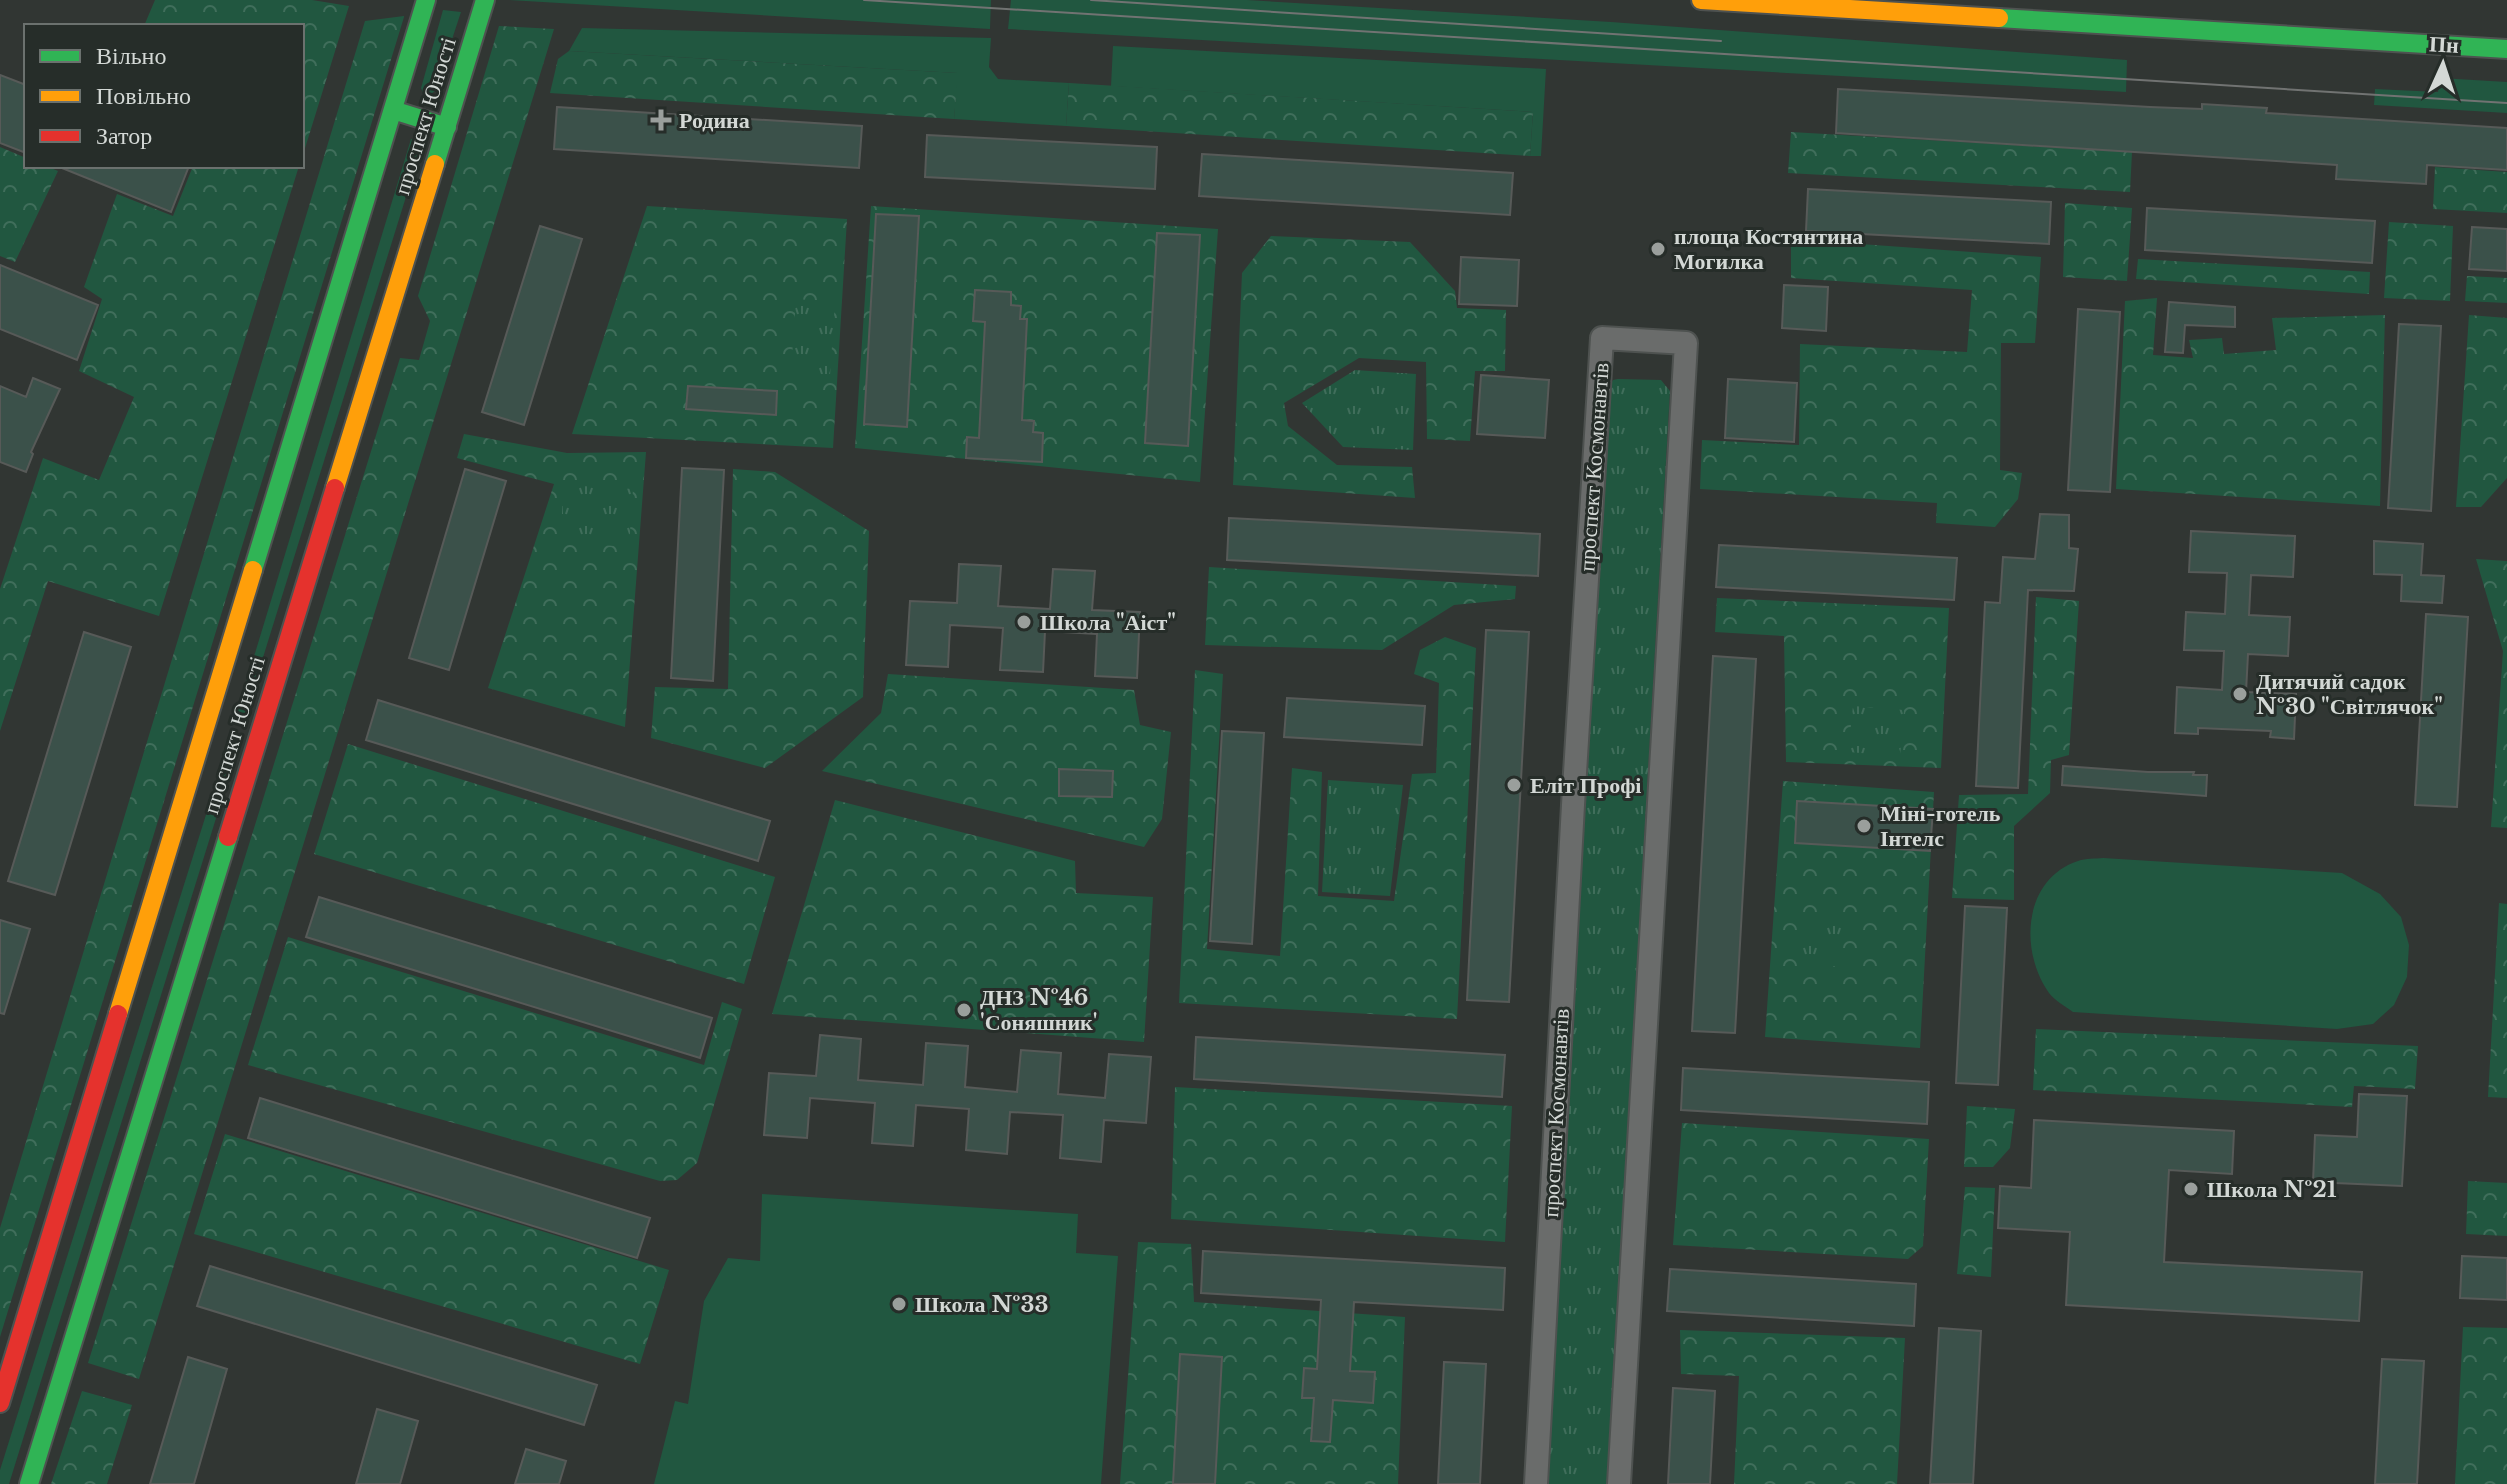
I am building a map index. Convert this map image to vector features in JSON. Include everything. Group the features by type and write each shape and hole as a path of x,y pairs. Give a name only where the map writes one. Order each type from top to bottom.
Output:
{"main road":[{"name":"проспект Юності","path":"0,1403 214,722 426,0"},
{"name":"проспект Юності","path":"29,1484 253,734 485,0"},
{"path":"1701,0 2507,49"},
{"path":"393,110 447,127"}],"street":[{"name":"проспект Космонавтів","path":"1536,1484 1602,338 1686,343 1619,1484"}],"green space":[{"path":"155,0 312,0 349,6 304,152 304,24 145,24"},
{"path":"509,0 991,0 990,29"},
{"path":"1011,0 1247,0 1611,22 2127,60 2126,92 1008,29"},
{"path":"443,10 461,12 435,91 428,96 421,88"},
{"path":"404,16 0,1337 0,1228 365,21"},
{"path":"499,26 554,29 139,1379 88,1363 400,358 419,360 430,321 418,296"},
{"path":"582,28 991,38 989,67 998,79 1069,83 1066,126 954,119 957,73 569,51"},
{"path":"1113,46 1546,69 1541,156 1530,156 1533,112 1111,86"},
{"path":"569,51 958,73 954,119 550,93 558,59"},
{"path":"2440,78 2507,82 2507,113 2374,105 2375,89 2438,92"},
{"path":"1069,83 1533,112 1530,156 1066,126"},
{"path":"1791,132 2132,152 2130,192 1788,173"},
{"path":"411,139 423,142 243,722 235,719"},
{"path":"0,147 24,157 24,168 58,171 15,262 0,256"},
{"path":"2435,167 2507,172 2507,213 2433,209"},
{"path":"192,168 298,168 159,616 48,581 0,731 0,589 43,458 99,480 134,397 79,371 102,299 84,287 117,194 173,216"},
{"path":"2065,203 2132,208 2127,281 2063,277"},
{"path":"647,206 847,219 833,448 572,434"},
{"path":"871,206 1218,229 1200,482 855,448"},
{"path":"2389,222 2453,226 2450,301 2384,298"},
{"path":"1271,236 1410,242 1455,291 1457,308 1506,310 1505,371 1475,371 1470,441 1427,439 1426,362 1359,358 1284,403 1288,426 1337,465 1412,467 1415,498 1233,485 1242,273"},
{"path":"1791,239 2041,257 2035,343 2001,343 2000,470 2022,473 2018,499 1995,527 1936,523 1937,503 1700,489 1702,440 1799,445 1800,344 1967,352 1972,290 1791,278"},
{"path":"2138,259 2370,272 2369,294 2136,279"},
{"path":"2467,276 2507,278 2507,303 2465,301"},
{"path":"2157,298 2153,355 2193,358 2189,340 2222,338 2224,354 2276,350 2272,318 2385,315 2380,506 2116,489 2125,301"},
{"path":"796,299 835,302 830,375 791,372"},
{"path":"2469,315 2507,318 2507,478 2481,507 2456,507"},
{"path":"1355,370 1416,374 1413,450 1343,447 1302,403"},
{"path":"1613,380 1661,380 1670,391 1607,1484 1545,1484 1608,389"},
{"path":"464,434 567,453 646,452 625,727 488,688 554,484 457,458"},
{"path":"733,469 775,472 869,531 863,697 765,768 651,738 655,687 728,689"},
{"path":"564,485 633,489 629,547 560,542"},
{"path":"2476,559 2507,561 2507,828 2491,827 2503,651"},
{"path":"1209,567 1516,586 1515,599 1454,605 1382,650 1205,645"},
{"path":"2036,597 2079,601 2069,755 2051,760 2050,793 2014,826 2014,900 1952,898 1959,795 2028,794"},
{"path":"1717,598 1949,608 1941,768 1786,762 1784,636 1715,632"},
{"path":"1445,637 1476,648 1457,1019 1179,1003 1195,670 1223,674 1207,949 1280,956 1292,768 1322,772 1318,896 1394,901 1412,774 1436,773 1439,683 1414,674 1420,650"},
{"path":"888,674 1134,690 1140,725 1171,732 1162,819 1144,847 822,771 881,713"},
{"path":"1853,706 1904,710 1900,756 1848,752"},
{"path":"348,744 775,877 744,984 314,854"},
{"path":"227,748 236,754 9,1484 0,1484 0,1470"},
{"path":"1328,780 1403,785 1390,896 1322,892"},
{"path":"1783,781 1934,792 1920,1048 1765,1037"},
{"path":"835,800 1075,861 1076,893 1153,897 1144,1042 772,1014"},
{"path":"2103,858 2342,873 2380,894 2401,917 2409,945 2407,977 2394,1005 2373,1024 2337,1029 2073,1012 2051,996 2039,976 2030,938 2032,918 2046,883 2060,870 2081,860"},
{"path":"2499,903 2507,904 2507,1098 2488,1097"},
{"path":"1803,915 1844,917 1842,967 1801,965"},
{"path":"288,937 704,1065 722,1002 742,1009 697,1163 677,1180 660,1181 248,1065"},
{"path":"2036,1029 2418,1046 2415,1089 2354,1086 2352,1107 2033,1090"},
{"path":"1175,1087 1512,1106 1505,1242 1171,1219"},
{"path":"1967,1106 2015,1109 2010,1148 1993,1167 1964,1167"},
{"path":"1682,1123 1929,1139 1923,1246 1908,1259 1673,1245"},
{"path":"225,1134 669,1270 640,1364 194,1234"},
{"path":"2468,1181 2507,1183 2507,1236 2466,1234"},
{"path":"1965,1187 1995,1188 1991,1277 1957,1274"},
{"name":"Школа №33","path":"762,1194 1078,1214 1076,1253 1118,1256 1101,1484 654,1484 675,1401 688,1404 704,1301 728,1258 760,1261"},
{"path":"1138,1242 1191,1244 1194,1302 1405,1317 1398,1484 1120,1484"},
{"path":"2463,1327 2507,1328 2507,1484 2455,1484"},
{"path":"1680,1330 1905,1338 1897,1484 1734,1484 1739,1376 1681,1374"},
{"path":"82,1391 132,1405 107,1484 51,1484"}],"building":[{"path":"0,75 24,84 24,152 0,143"},
{"path":"1838,89 2150,107 2202,109 2202,104 2267,108 2266,113 2507,128 2507,170 2427,165 2426,184 2336,179 2337,165 1836,133"},
{"path":"557,107 862,126 859,168 554,149"},
{"path":"927,135 1157,147 1155,189 925,177"},
{"path":"1202,154 1513,173 1510,215 1199,196"},
{"path":"62,168 188,168 171,212"},
{"path":"1808,189 2051,202 2049,244 1806,231"},
{"path":"2147,208 2375,221 2372,263 2145,250"},
{"path":"876,214 919,216 907,427 864,424"},
{"path":"540,226 582,239 524,425 482,412"},
{"path":"2472,227 2507,229 2507,271 2469,269"},
{"path":"1157,233 1200,235 1188,446 1145,443"},
{"path":"1461,257 1519,260 1517,306 1459,304"},
{"path":"0,265 98,305 77,360 0,329"},
{"path":"1784,285 1828,287 1826,331 1782,328"},
{"path":"975,290 1011,292 1011,305 1021,306 1020,319 1027,319 1022,420 1034,421 1033,432 1043,433 1042,462 966,458 967,437 979,438 985,322 973,321"},
{"path":"2169,302 2235,307 2235,327 2185,325 2183,353 2165,352"},
{"path":"2078,309 2120,312 2110,492 2068,490"},
{"path":"2399,324 2441,326 2431,511 2388,508"},
{"path":"1481,375 1549,380 1545,438 1477,434"},
{"path":"33,378 60,389 31,452 33,454 26,472 0,462 0,386 26,397"},
{"path":"1728,379 1797,383 1794,442 1725,438"},
{"path":"688,386 777,391 776,415 686,409"},
{"path":"682,468 724,470 713,681 671,678"},
{"path":"465,469 506,481 449,670 409,658"},
{"path":"2040,514 2069,515 2069,548 2078,549 2074,591 2028,590 2018,788 1976,786 1985,602 2000,603 2003,557 2035,559"},
{"path":"1229,518 1540,534 1538,576 1227,560"},
{"path":"2191,531 2295,536 2293,577 2251,575 2249,615 2290,617 2288,656 2248,654 2246,692 2296,694 2294,739 2270,737 2271,731 2198,728 2198,734 2175,733 2177,687 2222,690 2224,651 2184,650 2186,612 2225,614 2227,573 2189,572"},
{"path":"2374,541 2423,544 2421,575 2444,576 2442,603 2401,601 2402,575 2374,574"},
{"path":"1719,545 1957,558 1954,600 1716,587"},
{"path":"959,564 1001,566 998,606 1050,609 1053,569 1095,571 1092,610 1140,612 1137,678 1095,676 1097,634 1045,631 1043,672 1000,670 1003,628 950,625 948,667 906,665 910,601 957,603"},
{"path":"2426,614 2468,617 2457,807 2415,805"},
{"path":"1486,630 1529,632 1509,1002 1467,1000"},
{"path":"84,632 131,647 55,895 8,881"},
{"path":"1713,656 1756,659 1735,1033 1692,1031"},
{"path":"1287,698 1425,706 1422,745 1284,737"},
{"path":"378,700 770,821 758,861 366,740"},
{"path":"1222,731 1264,733 1252,944 1210,941"},
{"path":"2063,766 2194,772 2193,775 2207,775 2206,796 2062,785"},
{"path":"1059,769 1113,771 1112,797 1059,796"},
{"path":"1797,801 1933,809 1930,851 1795,843"},
{"path":"319,897 712,1018 700,1058 306,937"},
{"path":"1965,906 2007,908 1998,1085 1956,1083"},
{"path":"0,920 30,929 4,1014 0,1013"},
{"path":"820,1035 861,1039 858,1080 923,1085 926,1043 968,1046 965,1087 1017,1092 1021,1050 1061,1053 1058,1094 1105,1098 1109,1054 1151,1057 1146,1123 1104,1120 1101,1162 1060,1158 1063,1115 1010,1112 1007,1154 966,1150 969,1109 916,1105 913,1146 872,1143 875,1103 810,1098 807,1138 764,1135 769,1073 816,1076"},
{"path":"1196,1037 1505,1055 1502,1097 1194,1079"},
{"path":"1683,1068 1929,1082 1927,1124 1681,1110"},
{"path":"2359,1094 2407,1096 2402,1186 2313,1182 2315,1135 2357,1137"},
{"path":"260,1098 650,1218 637,1258 248,1138"},
{"path":"2034,1120 2234,1131 2232,1174 2169,1170 2164,1262 2362,1272 2359,1321 2066,1305 2070,1232 1998,1228 2000,1186 2031,1188"},
{"path":"1203,1251 1505,1268 1503,1310 1354,1302 1350,1371 1375,1372 1373,1403 1333,1400 1330,1442 1311,1441 1314,1398 1302,1398 1304,1368 1317,1369 1321,1300 1201,1293"},
{"path":"2462,1256 2507,1258 2507,1300 2460,1298"},
{"path":"210,1266 597,1385 584,1425 197,1306"},
{"path":"1670,1269 1916,1284 1914,1326 1667,1311"},
{"path":"1939,1328 1981,1331 1973,1484 1930,1484"},
{"path":"1180,1354 1222,1357 1215,1484 1173,1484"},
{"path":"188,1357 227,1369 194,1484 150,1484"},
{"path":"2382,1359 2424,1361 2417,1484 2375,1484"},
{"path":"1444,1362 1486,1364 1480,1484 1438,1484"},
{"path":"1673,1388 1715,1391 1710,1484 1668,1484"},
{"path":"377,1409 418,1421 400,1484 356,1484"},
{"path":"526,1449 566,1461 559,1484 515,1484"}],"tram line":[{"path":"864,0 2507,103"},
{"path":"1091,0 1721,41"}],"traffic: fast":[{"path":"253,570 426,0"},
{"path":"435,164 485,0"},
{"path":"1999,18 2507,49"},
{"path":"393,110 447,127"},
{"path":"29,1484 228,837"}],"traffic: slow":[{"path":"1701,0 1999,18"},
{"path":"335,488 435,164"},
{"path":"118,1014 253,570"}],"traffic: jam":[{"path":"228,837 335,488"},
{"path":"0,1403 118,1014"}],"place":[{"name":"Родина","path":"661,120"},
{"name":"площа Костянтина Могилка","path":"1658,249"},
{"name":"Школа \"Аіст\"","path":"1024,622"},
{"name":"Дитячий садок №30 \"Світлячок\"","path":"2240,694"},
{"name":"Еліт Профі","path":"1514,785"},
{"name":"Міні-готель Інтелс","path":"1864,826"},
{"name":"ДНЗ №46 'Соняшник'","path":"964,1010"},
{"name":"Школа №21","path":"2191,1189"},
{"name":"Школа №33","path":"899,1304"}]}
